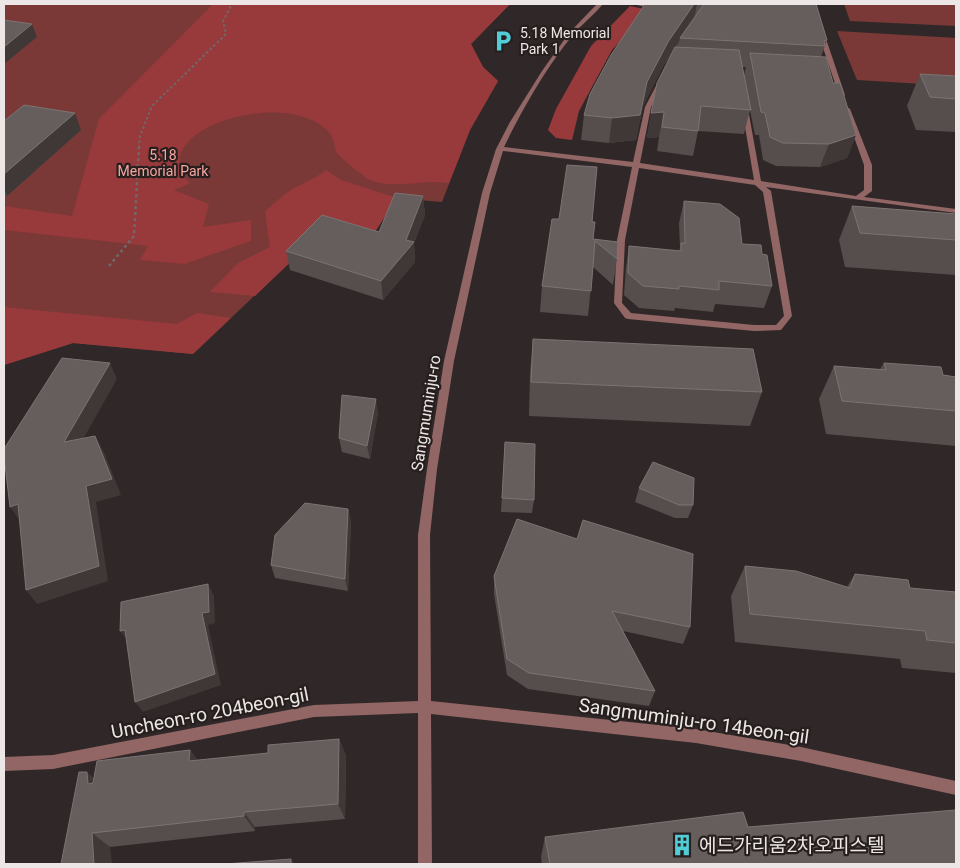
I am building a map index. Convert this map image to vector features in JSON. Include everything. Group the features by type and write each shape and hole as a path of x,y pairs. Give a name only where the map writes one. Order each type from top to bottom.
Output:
{"street":[{"name":"Sangmuminju-ro","path":"425,864 424,535 432,469 451,352 486,193 500,149 513,122 545,71 571,34 600,4"},
{"path":"637,4 665,10"},
{"path":"818,25 868,165 868,191 857,198"},
{"path":"664,75 648,107 621,240 618,303 628,316 754,328 778,328 788,316 767,191 758,184 743,99"},
{"path":"826,76 836,76"},
{"path":"500,149 636,165 956,211"},
{"name":"Uncheon-ro 204beon-gil","path":"4,764 53,762 314,711 424,707"},
{"name":"Sangmuminju-ro 14beon-gil","path":"424,707 696,736 801,754 956,788"}],"path":[{"path":"109,266 134,236 140,136 152,106 226,34 223,20 232,4"}],"green space":[{"name":"5.18 Memorial Park","path":"4,4 510,4 471,44 483,67 498,81 470,130 442,202 397,198 369,241 324,230 193,354 73,343 4,365"},
{"path":"213,4 510,4 471,44 483,67 498,81 470,130 449,183 389,184 370,180 337,153 330,133 313,121 296,115 257,113 218,123 202,131 189,141 182,151 179,162 182,173 190,183 174,190 209,204 203,227 251,220 251,241 184,264 140,260 148,246 4,230 4,206 72,216 99,119"},
{"path":"844,4 956,4 956,26 850,21"},
{"path":"630,6 649,10 612,50 579,111 572,140 556,138 548,130 556,109 591,46"},
{"path":"837,31 956,38 956,86 857,80"},
{"path":"326,170 341,180 397,198 369,241 324,230 255,296 210,292 238,263 270,247 265,211 288,192"},
{"path":"4,307 177,324 197,313 231,318 193,354 73,343 4,365"}],"building":[{"path":"645,4 694,4 668,42 647,82 640,115 612,118 584,115 590,94 611,55"},
{"path":"704,4 816,4 827,40 824,41 825,46 680,38"},
{"path":"4,20 32,24 4,47"},
{"path":"675,47 739,50 751,110 701,106 698,131 662,127 664,112 651,113 657,83"},
{"path":"750,53 826,57 833,83 840,83 856,135 829,144 783,143 770,137 765,113 761,112"},
{"path":"920,74 956,76 956,99 930,97"},
{"path":"24,105 75,113 4,174 4,121"},
{"path":"567,165 597,167 592,222 595,222 593,239 618,242 617,259 595,241 591,291 542,286 552,219 559,219"},
{"path":"395,193 423,196 406,240 414,242 381,281 286,251 322,215 379,232"},
{"path":"684,201 720,204 739,218 742,244 761,245 762,254 767,255 772,286 719,281 719,290 679,286 679,289 643,286 628,273 629,246 681,251 681,243 685,243"},
{"path":"852,206 956,214 956,240 860,233"},
{"path":"533,339 753,349 762,392 531,382"},
{"path":"62,358 110,363 64,442 95,436 112,479 86,486 99,566 26,590 18,504 10,507 4,449"},
{"path":"884,363 941,367 943,375 956,377 956,411 842,401 834,366 886,370"},
{"path":"342,395 376,399 367,446 339,438"},
{"path":"505,442 535,444 534,500 502,498"},
{"path":"653,462 694,478 693,505 679,505 639,488"},
{"path":"305,503 348,509 345,579 271,565 275,535"},
{"path":"517,519 577,539 583,520 693,554 690,627 612,611 655,691 529,673 507,659 494,576"},
{"path":"745,566 796,571 850,588 855,574 908,580 910,588 956,592 956,643 927,640 925,631 750,614"},
{"path":"208,584 209,612 202,613 215,674 135,702 125,630 120,631 121,602"},
{"path":"339,739 338,804 244,812 244,816 92,833 94,864 61,864 79,772 87,772 88,784 93,783 97,761 190,750 189,761 268,753 268,745"},
{"path":"956,810 956,864 550,864 545,837 743,812 748,827"},
{"path":"291,859 291,864 225,864"}],"place":[{"name":"5.18 Memorial Park 1","path":"503,41"},
{"name":"에드가리움2차오피스텔","path":"682,845"}]}
